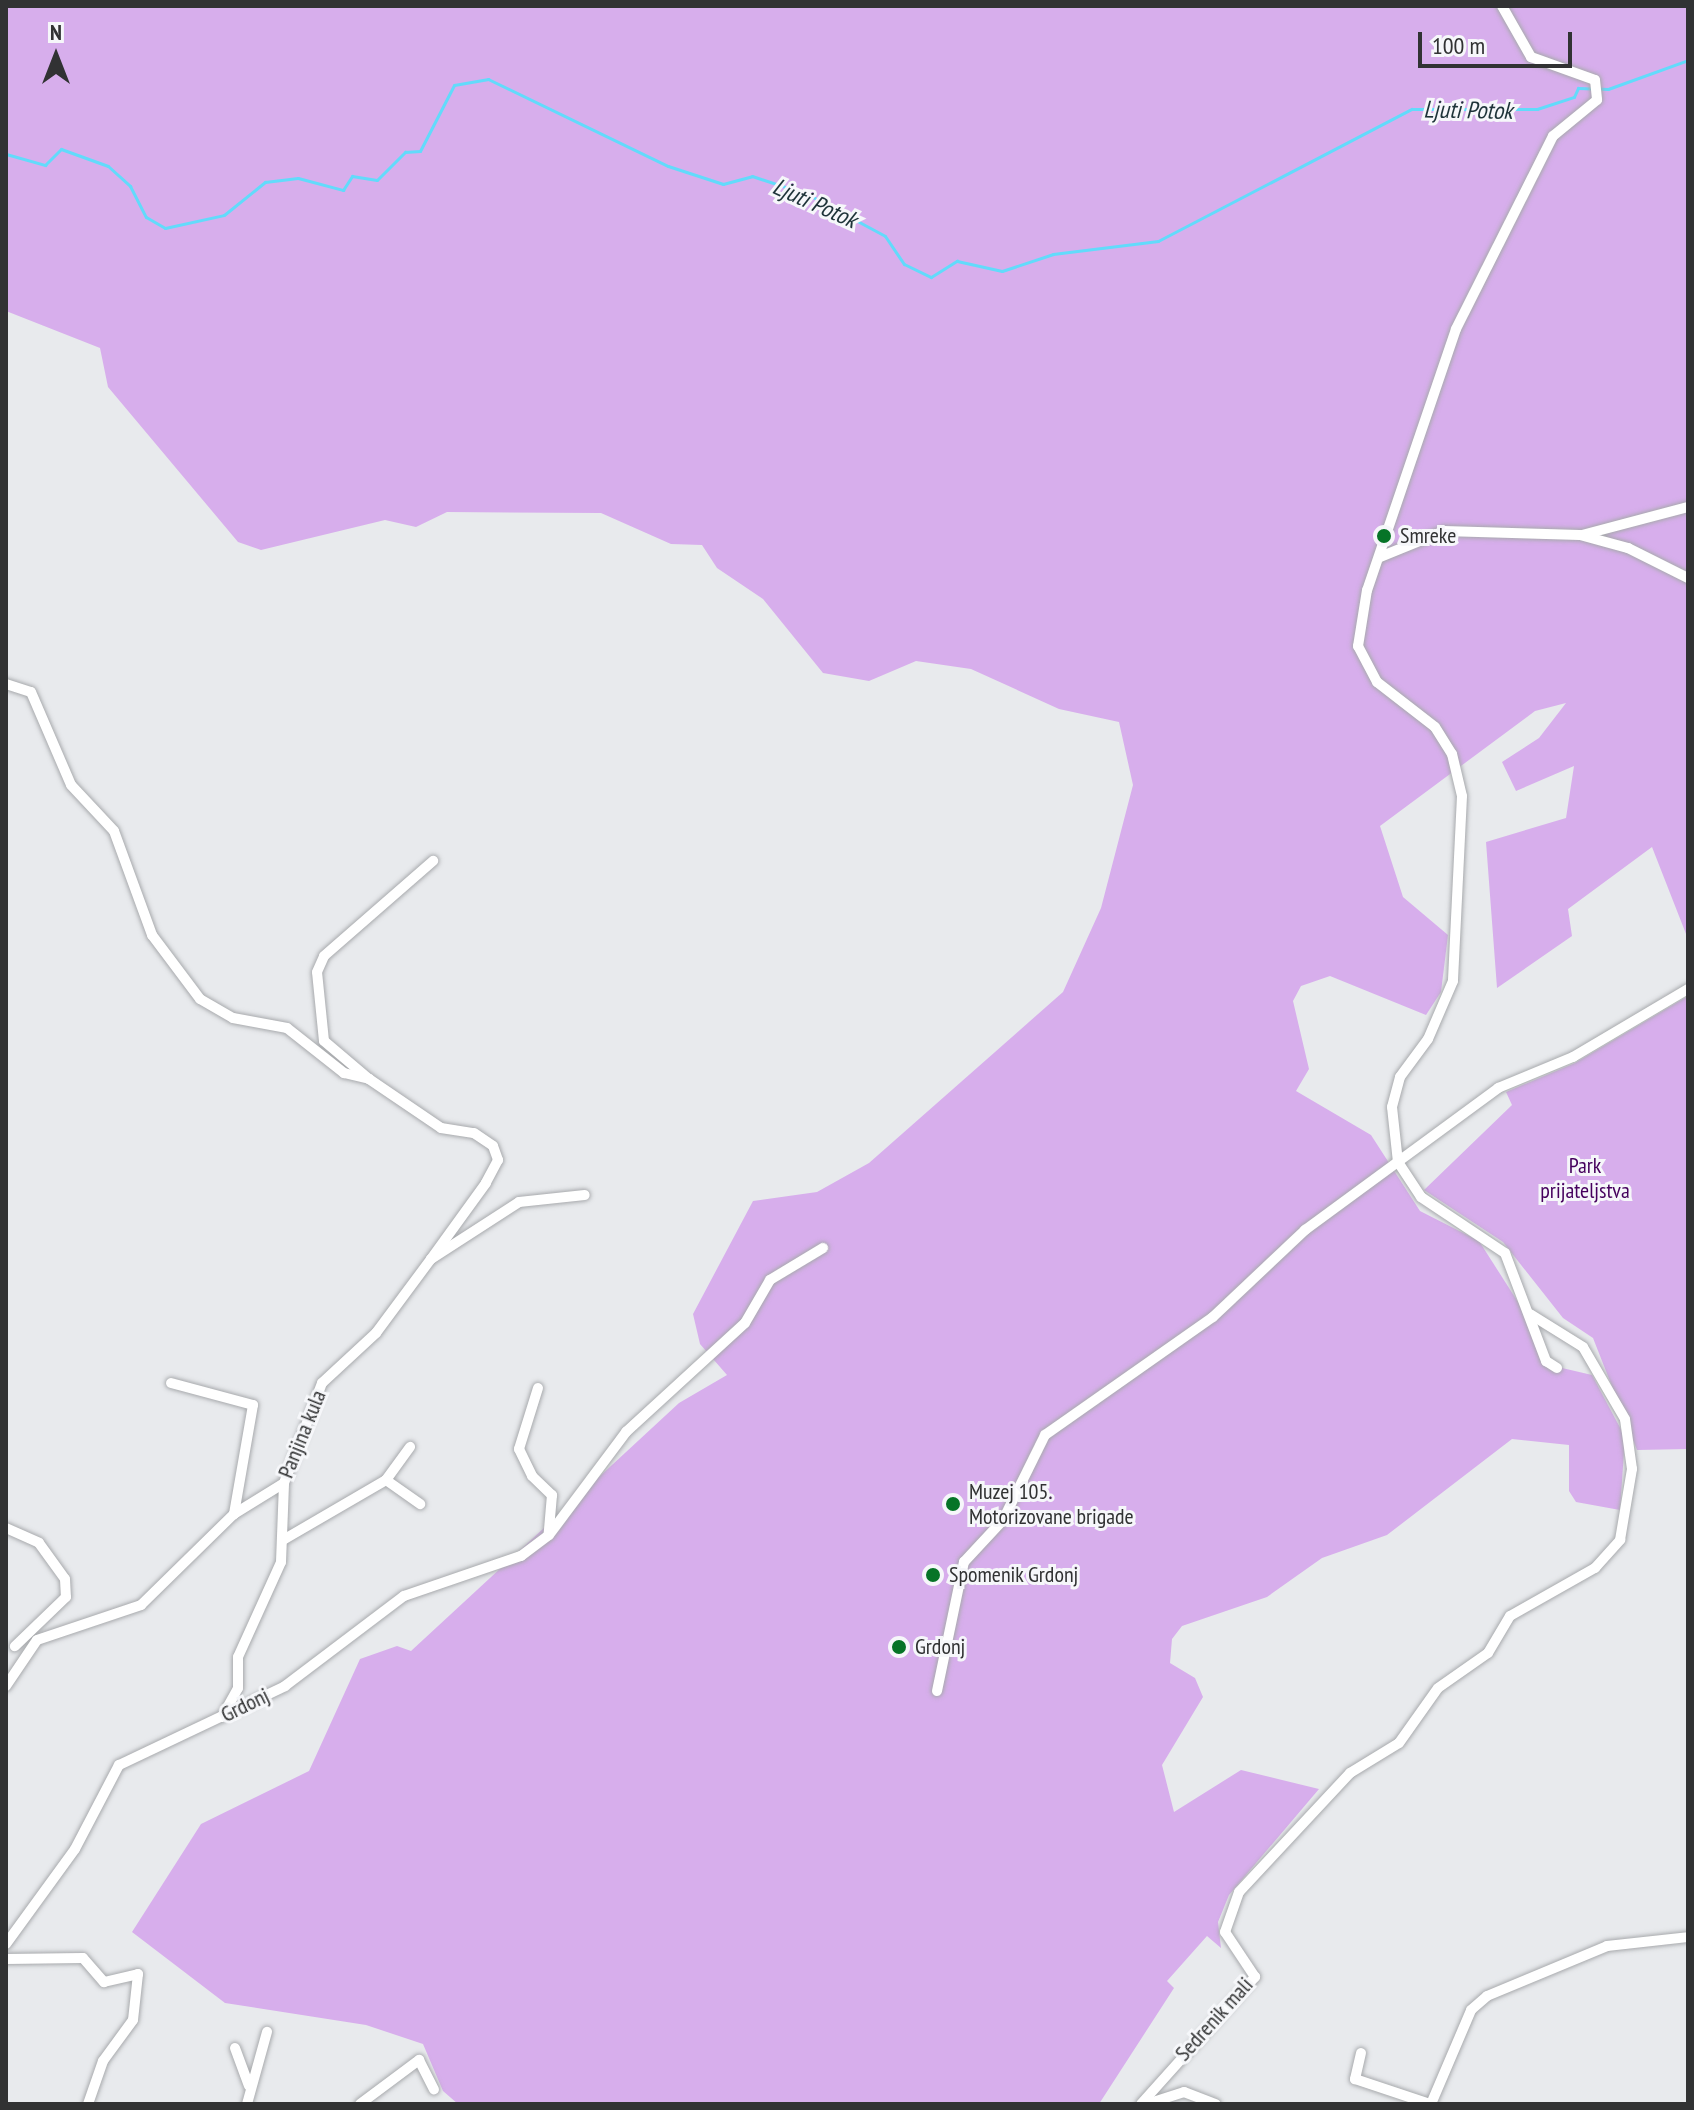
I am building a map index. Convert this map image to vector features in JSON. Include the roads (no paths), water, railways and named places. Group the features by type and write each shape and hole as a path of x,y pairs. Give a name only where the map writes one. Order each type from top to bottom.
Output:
{"street":[{"path":"1502,6 1531,57 1598,88 1589,109 1553,136 1473,293 1434,388 1357,627 1364,666 1435,727 1452,754 1462,796 1453,981 1428,1039 1400,1077 1392,1107 1398,1162 1421,1197 1505,1253 1546,1361 1557,1368"},
{"path":"1580,535 1688,507"},
{"path":"1380,557 1444,531 1580,535 1628,548 1688,578"},
{"path":"6,684 31,692 71,785 114,831 152,935 200,999 233,1018 287,1028 320,1058 369,1079"},
{"path":"431,1259 498,1160 485,1137 441,1128 369,1079 324,1041 317,972 324,956 433,861"},
{"path":"937,1691 964,1562 1003,1520 1034,1446 1213,1317 1305,1230 1498,1088 1573,1057 1688,989"},
{"name":"Panjina kula","path":"10,1646 141,1605 234,1514 284,1483 322,1383 376,1333 431,1259 519,1202 585,1195"},
{"path":"549,1535 626,1432 745,1323 770,1280 823,1248"},
{"name":"Sedrenik mali","path":"1144,2104 1255,1977 1230,1945 1226,1916 1306,1821 1350,1773 1399,1743 1438,1688 1496,1645 1510,1616 1595,1568 1620,1540 1632,1469 1625,1419 1583,1347 1530,1314"},
{"path":"171,1383 253,1405 234,1514"},
{"path":"538,1388 519,1449 524,1466 552,1495 549,1535"},
{"path":"283,1540 386,1480 410,1447"},
{"path":"386,1480 420,1504"},
{"path":"221,1718 238,1688 238,1657 281,1562 284,1483"},
{"path":"6,1528 39,1543 65,1579 66,1597 10,1646"},
{"name":"Grdonj","path":"6,1944 75,1849 119,1765 285,1686 404,1596 497,1567 549,1535"},
{"path":"6,1686 10,1675 37,1640"},
{"path":"1361,2053 1355,2079 1430,2104 1471,2010 1487,1996 1607,1946 1688,1937"},
{"path":"6,1959 83,1958 104,1982 138,1974 133,2020 103,2061 88,2104"},
{"path":"247,2104 249,2086 267,2032"},
{"path":"235,2048 249,2086"},
{"path":"360,2104 419,2060 434,2089"},
{"path":"1144,2104 1184,2092 1216,2104"}],"waterway":[{"name":"Ljuti Potok","path":"6,154 45,165 61,149 108,166 130,186 146,217 165,228 224,215 265,182 298,178 343,190 352,176 377,180 405,152 420,151 454,85 488,79 668,166 723,184 752,176 809,195 885,236 904,264 931,277 957,261 1002,271 1053,254 1158,241 1412,109 1537,109 1574,97 1578,88 1608,89 1688,60"}],"place":[{"name":"Smreke","path":"1384,536"},
{"name":"Muzej 105. Motorizovane brigade","path":"953,1504"},
{"name":"Spomenik Grdonj","path":"933,1575"},
{"name":"Grdonj","path":"899,1647"}],"park label":[{"name":"Park prijateljstva","path":"1585,1178"}]}
